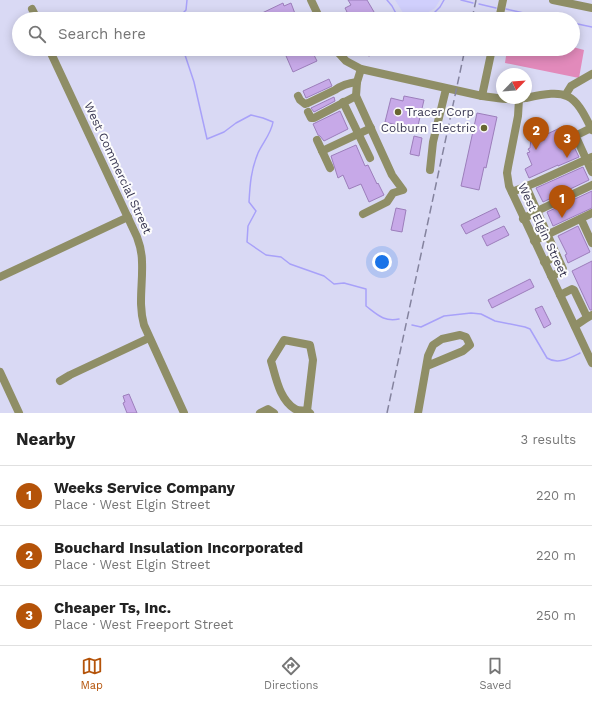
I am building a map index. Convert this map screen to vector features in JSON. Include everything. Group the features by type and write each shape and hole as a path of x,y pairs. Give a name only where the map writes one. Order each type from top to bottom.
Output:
{"street":[{"path":"311,0 317,12"},
{"path":"500,12 503,0"},
{"path":"553,0 592,8"},
{"name":"West Commercial Street","path":"53,56 137,237 141,249 142,262 140,313 149,338 184,413"},
{"path":"341,56 346,61 361,70 446,89 496,98"},
{"path":"482,96 491,56"},
{"path":"361,70 357,82 356,96 392,175 403,190 392,193 387,202 363,214"},
{"path":"566,94 571,86 592,74"},
{"path":"298,96 305,104 343,86 357,82"},
{"path":"430,170 433,142 446,89"},
{"path":"532,96 554,92 566,94 581,108 592,129 577,135 576,137 589,158 592,172"},
{"path":"308,112 311,118 314,118 338,107 343,102 356,96"},
{"path":"343,102 370,158"},
{"name":"West Elgin Street","path":"521,104 507,173 512,192 592,362"},
{"path":"322,151 371,128"},
{"path":"317,140 330,168"},
{"path":"512,192 589,158"},
{"path":"524,219 537,211 592,185"},
{"path":"526,186 563,269 563,271 551,276"},
{"path":"534,241 592,214"},
{"path":"0,277 128,217"},
{"path":"581,219 592,243"},
{"path":"544,262 557,256"},
{"path":"560,295 572,289 574,290 589,316 583,322 575,326"},
{"path":"418,413 428,356 433,345 442,339 460,335 466,337 470,345 464,351 427,366"},
{"path":"60,381 149,338"},
{"path":"284,340 310,345 313,360 309,412 296,410 286,400 279,388 272,361 284,340"},
{"path":"0,372 19,413"},
{"path":"260,413 268,409 274,413"}],"shaded area":[{"path":"395,0 440,0 435,8 429,12 403,12"},
{"path":"580,49 584,50 579,78 505,63 506,56 580,56"}],"building":[{"path":"348,0 367,0 374,12 347,12 345,8 351,5"},
{"path":"283,3 284,6 291,3 294,12 264,12"},
{"path":"286,56 314,56 317,61 293,72"},
{"path":"329,79 332,86 306,98 303,91"},
{"name":"Tracer Corp","path":"404,96 424,100 417,130 385,122 391,98 403,101"},
{"path":"334,97 335,101 314,112 311,108"},
{"path":"340,111 348,129 324,141 318,135 313,124"},
{"path":"477,113 497,117 486,168 484,167 479,190 461,186"},
{"path":"564,126 579,157 529,178 525,169 532,165 527,153 530,152 528,149 530,148 531,139 545,140 543,136"},
{"path":"414,136 422,138 419,156 410,154"},
{"path":"356,145 365,166 368,165 384,195 369,202 361,184 349,189 343,175 338,178 331,156"},
{"path":"583,167 589,180 543,202 536,188"},
{"path":"592,191 592,208 553,226 547,212"},
{"path":"396,208 406,210 402,232 391,230"},
{"path":"496,208 500,217 466,234 461,225"},
{"path":"504,226 509,235 487,246 482,236"},
{"path":"578,226 590,252 568,263 565,255 567,254 558,236"},
{"path":"592,261 592,310 590,310 572,271"},
{"path":"530,279 534,287 492,308 488,300"},
{"path":"542,306 551,324 544,328 535,309"},
{"path":"129,394 137,413 127,413 123,403 125,402 123,396"}],"waterway":[{"path":"184,12 186,10 187,0"},
{"path":"387,0 395,12"},
{"path":"435,12 444,0"},
{"path":"461,0 473,3"},
{"path":"479,4 496,8"},
{"path":"506,9 520,12"},
{"path":"580,24 592,27"},
{"path":"185,56 194,82 207,139 224,132 236,123 251,115 273,122 269,134 258,153 252,171 249,202 256,211 248,226 247,242 266,255 281,257 290,264 324,276 334,284 344,283 366,289 366,306 385,319 399,319"},
{"path":"412,325 421,327 444,316 471,313 481,314 495,321 530,329 547,358 551,360 560,361 580,353"}],"railway":[{"path":"473,12 476,0"},
{"path":"387,413 464,56"}],"place":[{"name":"Tracer Corp","path":"398,112"},
{"name":"Colburn Electric","path":"484,128"},
{"name":"Bouchard Insulation Incorporated","path":"536,150"},
{"name":"Cheaper Ts, Inc.","path":"567,158"},
{"name":"Weeks Service Company","path":"562,218"}]}
